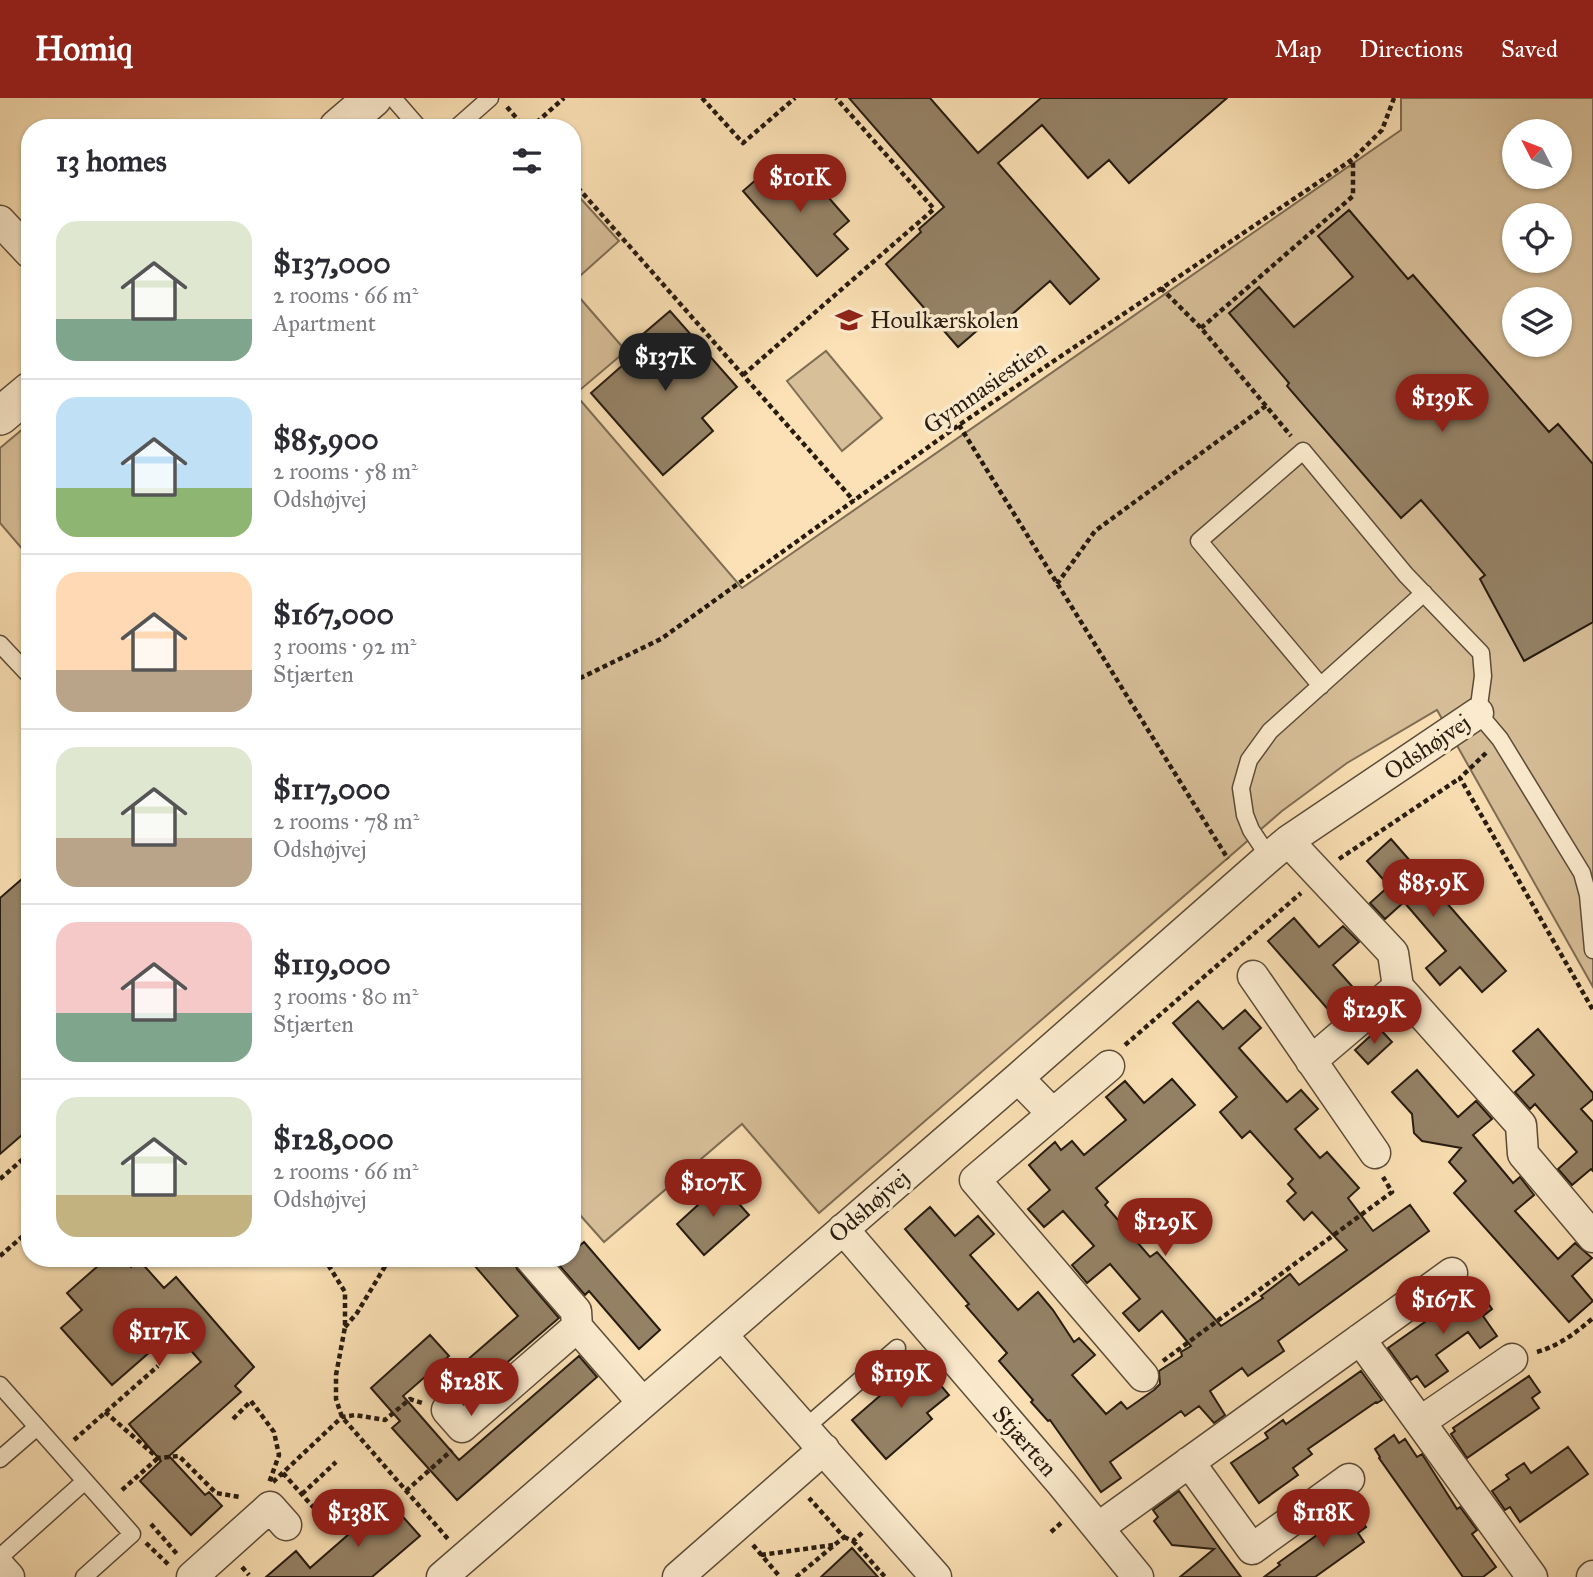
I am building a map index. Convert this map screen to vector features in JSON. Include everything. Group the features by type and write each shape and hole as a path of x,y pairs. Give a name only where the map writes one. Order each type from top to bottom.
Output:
{"street":[{"path":"348,119 373,98"},
{"path":"0,221 21,243"},
{"path":"0,416 21,398"},
{"name":"Odshøjvej","path":"442,1577 1278,849 1478,713"},
{"path":"1278,849 1320,876 1393,954 1398,986 1521,1125 1523,1154 1593,1237"},
{"path":"1253,976 1375,1153"},
{"path":"1311,1061 1398,986"},
{"path":"1109,1066 975,1180 1143,1376"},
{"path":"1018,1078 1053,1114"},
{"name":"Stjærten","path":"843,1228 1138,1577"},
{"path":"538,1267 576,1311 577,1327 643,1403"},
{"path":"1098,1528 1452,1273"},
{"path":"455,1419 577,1327"},
{"path":"722,1335 936,1577"},
{"path":"1360,1339 1532,1577"},
{"path":"1420,1422 1512,1359"},
{"path":"678,1577 791,1477 814,1438"},
{"path":"1189,1462 1252,1549 1349,1479"},
{"path":"182,1573 270,1507 286,1525"},
{"path":"0,1567 9,1577"}],"lane":[{"path":"393,98 411,119"},
{"path":"466,119 490,98"},
{"path":"1321,686 1199,541 1303,451 1406,575 1480,653 1483,676 1478,713"},
{"path":"1278,849 1251,830 1245,815 1241,788 1249,760 1270,731 1424,593"},
{"path":"0,644 21,666"},
{"name":"Odshøjvej","path":"1478,713 1500,739 1582,873 1588,895 1593,950"},
{"path":"814,1438 897,1348"},
{"path":"0,1385 132,1534 84,1577"},
{"path":"0,1459 37,1427"},
{"path":"0,1556 85,1481"}],"path":[{"path":"499,98 519,119"},
{"path":"538,119 564,98"},
{"path":"702,98 743,143 795,98"},
{"path":"743,374 934,209 836,98"},
{"name":"Gymnasiestien","path":"581,678 660,639 959,425 1353,159 1382,130 1394,98"},
{"path":"1201,328 1353,196 1353,159"},
{"path":"581,191 854,501"},
{"path":"1161,288 1201,328 1303,451"},
{"path":"1057,584 1095,531 1267,405"},
{"path":"959,425 1242,881"},
{"path":"1109,1066 1117,1052 1343,856 1460,778 1500,739"},
{"path":"1460,778 1593,1010"},
{"path":"1143,1376 1392,1192 1373,1161 1375,1153"},
{"path":"0,1179 21,1161"},
{"path":"0,1256 21,1238"},
{"path":"330,1267 345,1292 345,1327 336,1375 336,1399 342,1418 464,1557"},
{"path":"345,1327 357,1313 385,1267"},
{"path":"1512,1359 1550,1348 1575,1334 1593,1318"},
{"path":"73,1440 158,1366"},
{"path":"342,1418 355,1415 385,1420 410,1399 455,1419 454,1448 406,1491"},
{"path":"233,1419 251,1401 274,1432 279,1455 268,1486"},
{"path":"105,1412 158,1458"},
{"path":"122,1490 158,1458 179,1456 216,1493 245,1498"},
{"path":"302,1494 336,1462"},
{"path":"283,1473 336,1533"},
{"path":"791,1477 844,1537 796,1577"},
{"path":"736,1526 780,1577"},
{"path":"132,1534 150,1545 182,1573"},
{"path":"853,1541 885,1577"},
{"path":"761,1555 835,1545"}],"shaded area":[{"path":"1401,98 1593,98 1593,987 1437,710 1347,763 1282,811 819,1213 742,1124 604,1242 581,1216 581,401 742,588 1401,130"},
{"path":"581,199 619,241 581,275"},
{"path":"581,299 626,351 581,389"},
{"path":"826,351 882,418 842,451 787,381"},
{"path":"21,430 21,548 0,523 0,448"}],"building":[{"path":"849,98 930,98 978,153 1041,98 1227,98 1129,183 1109,160 1088,178 1042,125 998,163 1099,279 1070,304 1050,281 1001,324 994,316 958,347 886,264 944,207"},
{"path":"794,158 849,221 834,234 848,249 817,276 743,191 774,164 779,171"},
{"path":"1349,210 1408,279 1413,275 1549,432 1558,424 1593,464 1593,622 1524,661 1480,579 1485,575 1421,500 1401,518 1287,386 1289,383 1229,313 1259,287 1294,327 1353,277 1318,236"},
{"path":"670,311 737,387 702,418 713,431 663,475 591,393 641,349 635,341"},
{"path":"1391,839 1506,971 1482,992 1460,967 1440,985 1426,968 1446,951 1404,902 1385,919 1370,903 1389,886 1367,861"},
{"path":"21,880 21,1136 0,1154 0,898"},
{"path":"1294,918 1319,947 1343,926 1359,942 1333,965 1358,993 1333,1015 1268,941"},
{"path":"1198,1001 1223,1029 1245,1010 1261,1028 1239,1048 1287,1102 1301,1090 1318,1109 1295,1129 1320,1158 1327,1152 1359,1188 1348,1198 1373,1231 1410,1205 1429,1231 1278,1341 1284,1351 1248,1376 1242,1368 1210,1391 1225,1415 1214,1423 1199,1406 1185,1416 1181,1411 1110,1462 1121,1478 1101,1492 1050,1420 1048,1421 1031,1402 1033,1400 999,1361 1007,1353 905,1229 930,1207 955,1236 978,1216 994,1234 970,1255 1018,1310 1038,1292 1074,1342 1079,1338 1095,1355 1072,1375 1106,1414 1121,1402 1127,1409 1154,1390 1160,1384 1159,1371 1182,1356 1181,1352 1191,1346 1162,1311 1139,1331 1123,1313 1140,1299 1110,1264 1087,1283 1072,1265 1094,1246 1063,1211 1044,1227 1028,1209 1050,1190 1029,1165 1055,1142 1061,1150 1072,1141 1084,1155 1126,1120 1106,1097 1125,1081 1144,1103 1172,1079 1195,1105 1096,1188 1108,1202 1105,1205 1150,1257 1157,1252 1221,1326 1263,1298 1261,1296 1290,1274 1299,1285 1347,1250 1312,1212 1304,1220 1287,1201 1296,1193 1288,1184 1293,1179 1250,1131 1242,1138 1220,1112 1237,1097 1173,1023"},
{"path":"1379,1028 1392,1042 1368,1064 1355,1050"},
{"path":"1538,1029 1593,1093 1593,1099 1581,1109 1593,1122 1593,1171 1591,1169 1572,1185 1558,1169 1577,1152 1535,1104 1530,1109 1515,1092 1534,1075 1513,1051"},
{"path":"1417,1070 1458,1117 1476,1101 1492,1119 1473,1135 1513,1183 1520,1177 1534,1195 1515,1211 1558,1259 1575,1243 1592,1258 1572,1276 1593,1301 1569,1322 1454,1193 1466,1181 1449,1162 1461,1148 1422,1141 1414,1133 1412,1114 1392,1092"},
{"path":"721,1184 749,1215 704,1255 677,1224"},
{"path":"584,1242 660,1330 639,1349 589,1291 585,1295 561,1267 581,1267 581,1244"},
{"path":"97,1267 145,1267 164,1288 176,1277 254,1367 235,1386 241,1392 169,1456 205,1495 209,1492 222,1506 191,1535 140,1481 161,1461 129,1424 201,1362 174,1331 112,1385 61,1328 82,1310 67,1293"},
{"path":"476,1267 516,1267 559,1318 476,1389 458,1368 518,1316"},
{"path":"1476,1286 1492,1309 1483,1316 1497,1336 1480,1348 1468,1332 1436,1355 1448,1371 1425,1387 1417,1376 1411,1380 1388,1348"},
{"path":"430,1335 449,1356 403,1396 459,1460 579,1356 597,1377 457,1500 392,1428 400,1421 371,1388"},
{"path":"920,1361 949,1395 927,1413 932,1419 886,1459 852,1420"},
{"path":"1361,1371 1382,1400 1308,1449 1312,1454 1293,1468 1298,1475 1259,1503 1231,1463 1268,1438 1265,1433 1283,1420 1286,1424"},
{"path":"1529,1376 1540,1392 1532,1398 1539,1408 1467,1458 1451,1434 1455,1431 1453,1428"},
{"path":"1394,1435 1399,1443 1405,1439 1417,1457 1422,1454 1457,1509 1460,1507 1477,1530 1472,1534 1496,1567 1483,1577 1463,1577 1379,1458 1375,1449"},
{"path":"1568,1447 1588,1474 1520,1522 1510,1507 1505,1510 1492,1491 1509,1479 1506,1475 1524,1463 1531,1473"},
{"path":"1179,1491 1241,1577 1180,1577 1214,1549 1172,1545 1154,1521 1158,1517 1153,1510"},
{"path":"388,1500 420,1536 372,1577 266,1577 296,1551 310,1568"},
{"path":"1353,1509 1366,1527 1358,1533 1364,1542 1315,1577 1264,1577 1280,1565 1278,1563"},
{"path":"852,1548 878,1577 821,1577"}],"place":[{"name":"Houlkærskolen","path":"849,320"}]}
